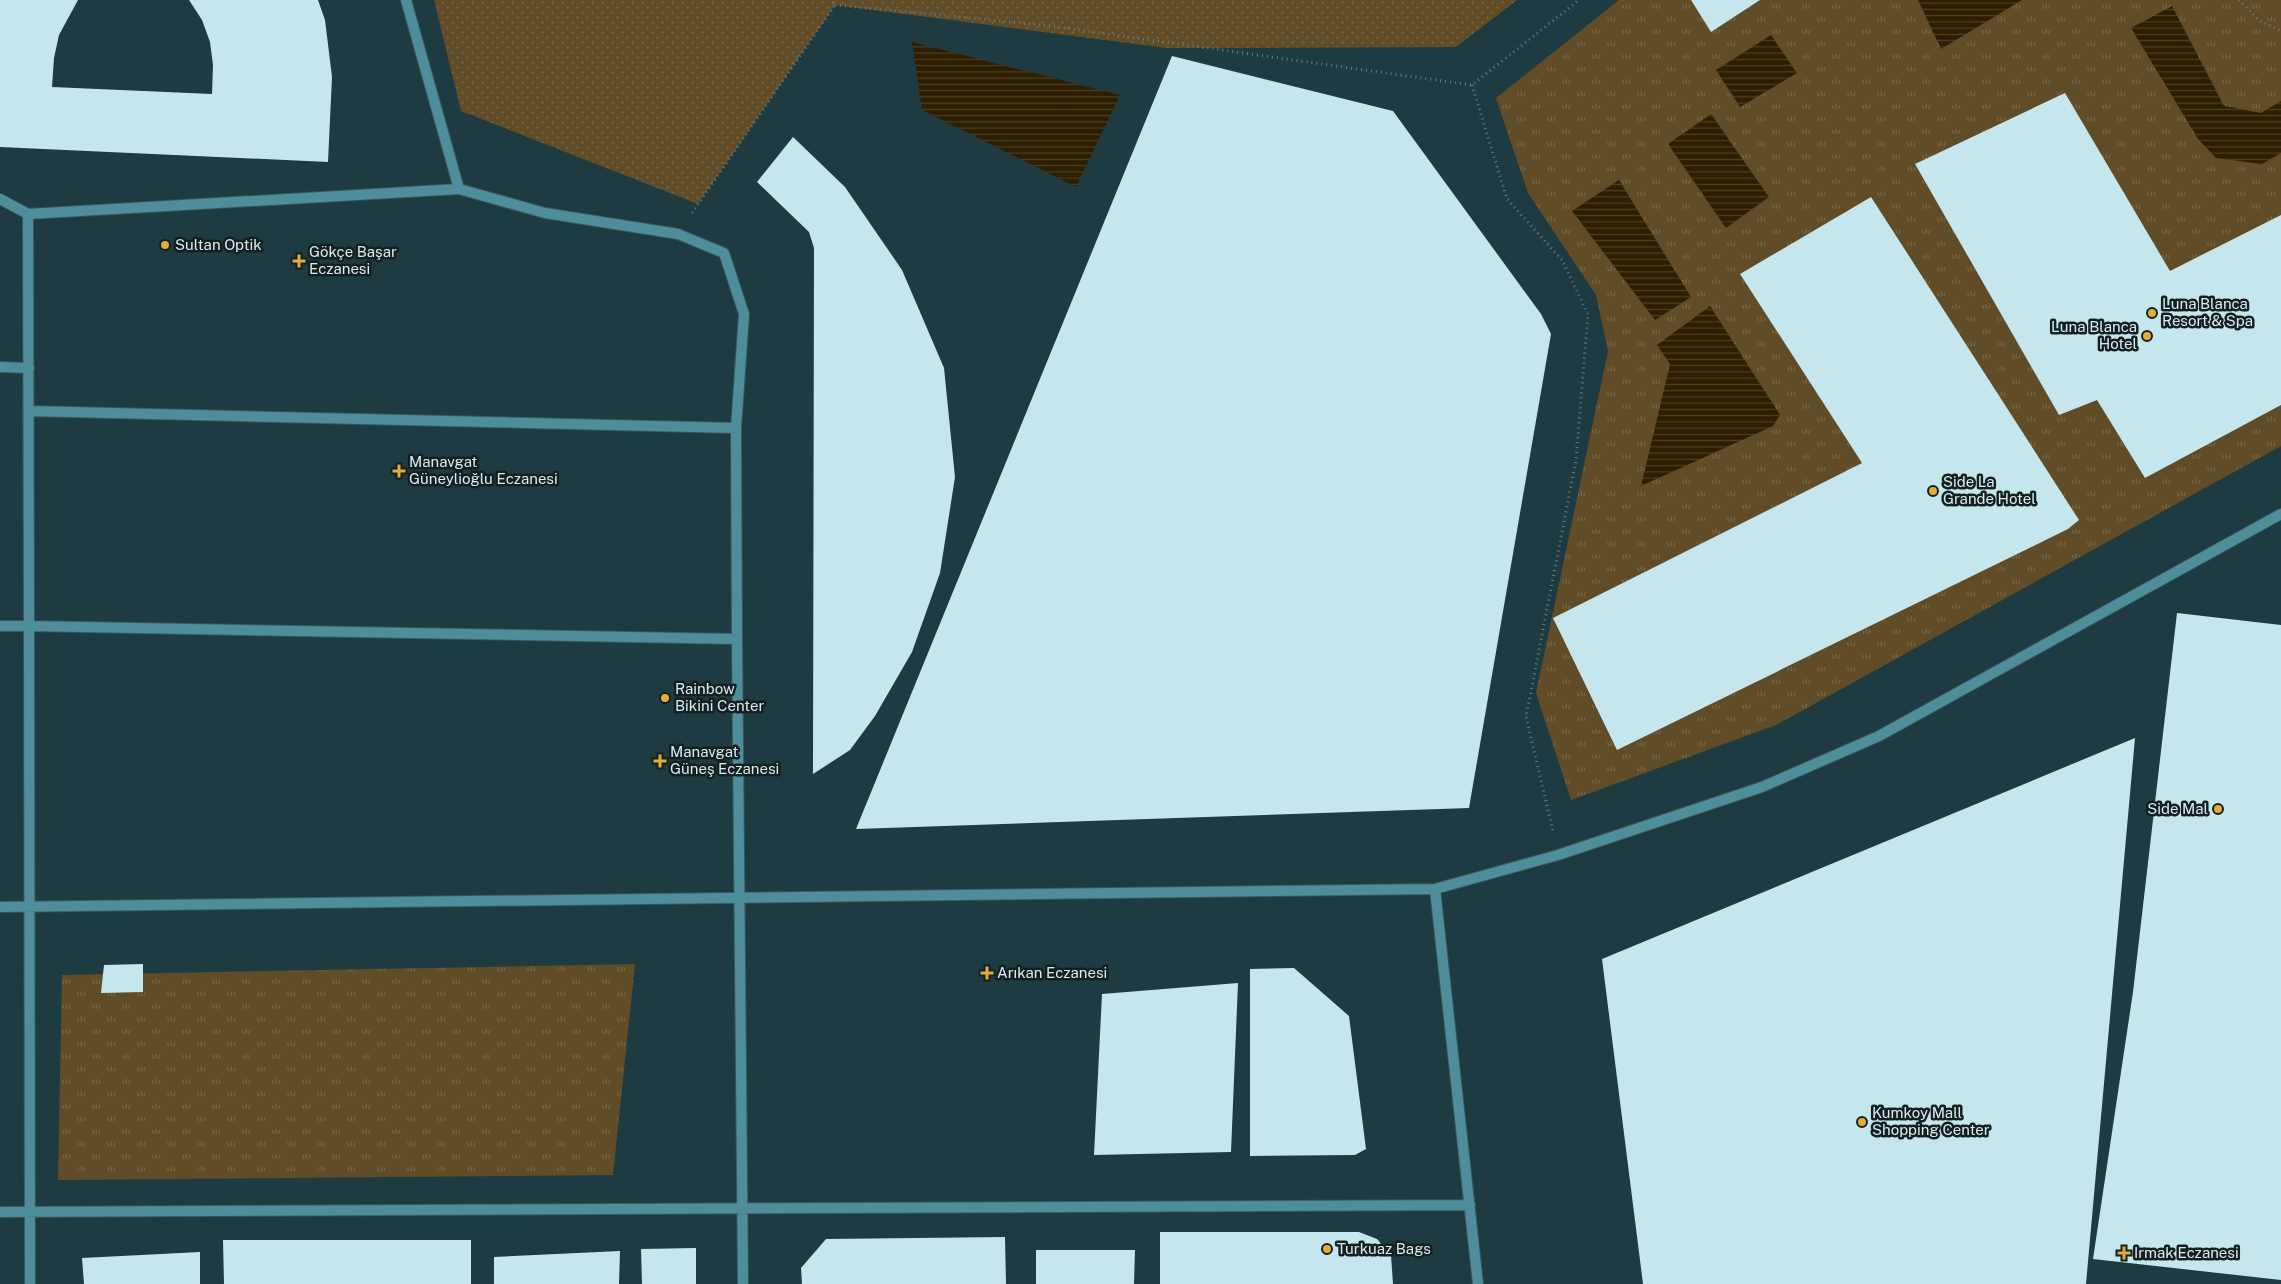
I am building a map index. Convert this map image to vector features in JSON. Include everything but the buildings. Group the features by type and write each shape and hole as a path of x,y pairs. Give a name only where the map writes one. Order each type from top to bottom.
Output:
{"street":[{"path":"406,0 459,189"},
{"path":"0,199 28,214 459,189 544,213 678,234 724,253 744,314 736,428 743,1284"},
{"path":"28,214 30,1284"},
{"path":"0,367 29,368"},
{"path":"29,411 736,428"},
{"path":"0,907 1435,889 1558,854 1762,787 1879,736 2281,514"},
{"path":"0,626 737,639"},
{"path":"1435,889 1478,1284"},
{"path":"0,1212 1470,1205"}],"path":[{"path":"832,0 835,5"},
{"path":"835,5 1043,25 1472,85 1579,0"},
{"path":"2240,0 2260,21 2281,31"},
{"path":"678,234 835,5"},
{"path":"1472,85 1507,199 1562,260 1588,314 1576,460 1526,717 1558,854"}],"green space":[{"path":"434,0 1517,0 1456,47 1166,48 835,5 698,204 461,111"},
{"path":"1619,0 2281,0 2281,446 1776,725 1571,800 1536,693 1608,351 1596,295 1528,193 1496,98"},
{"path":"635,964 613,1175 58,1180 62,975"}],"shaded area":[{"path":"1918,0 2022,0 1941,49"},
{"path":"2172,6 2224,106 2261,113 2281,101 2281,153 2262,164 2216,158 2198,139 2131,28"},
{"path":"1771,35 1797,73 1740,107 1716,70"},
{"path":"912,42 1120,95 1076,187 922,110"},
{"path":"1711,114 1769,197 1726,228 1668,144"},
{"path":"1619,180 1691,297 1655,320 1572,211"},
{"path":"1710,306 1780,415 1773,426 1641,486 1670,364 1657,345"}],"place":[{"name":"Sultan Optik","path":"165,245"},
{"name":"Gökçe Başar Eczanesi","path":"299,261"},
{"name":"Luna Blanca Resort & Spa","path":"2152,313"},
{"name":"Luna Blanca Hotel","path":"2147,336"},
{"name":"Manavgat Güneylioğlu Eczanesi","path":"399,471"},
{"name":"Side La Grande Hotel","path":"1933,491"},
{"name":"Rainbow Bikini Center","path":"665,698"},
{"name":"Manavgat Güneş Eczanesi","path":"660,761"},
{"name":"Side Mal","path":"2218,809"},
{"name":"Arıkan Eczanesi","path":"987,973"},
{"name":"Kumkoy Mall Shopping Center","path":"1862,1122"},
{"name":"Turkuaz Bags","path":"1327,1249"},
{"name":"Irmak Eczanesi","path":"2124,1253"}]}
